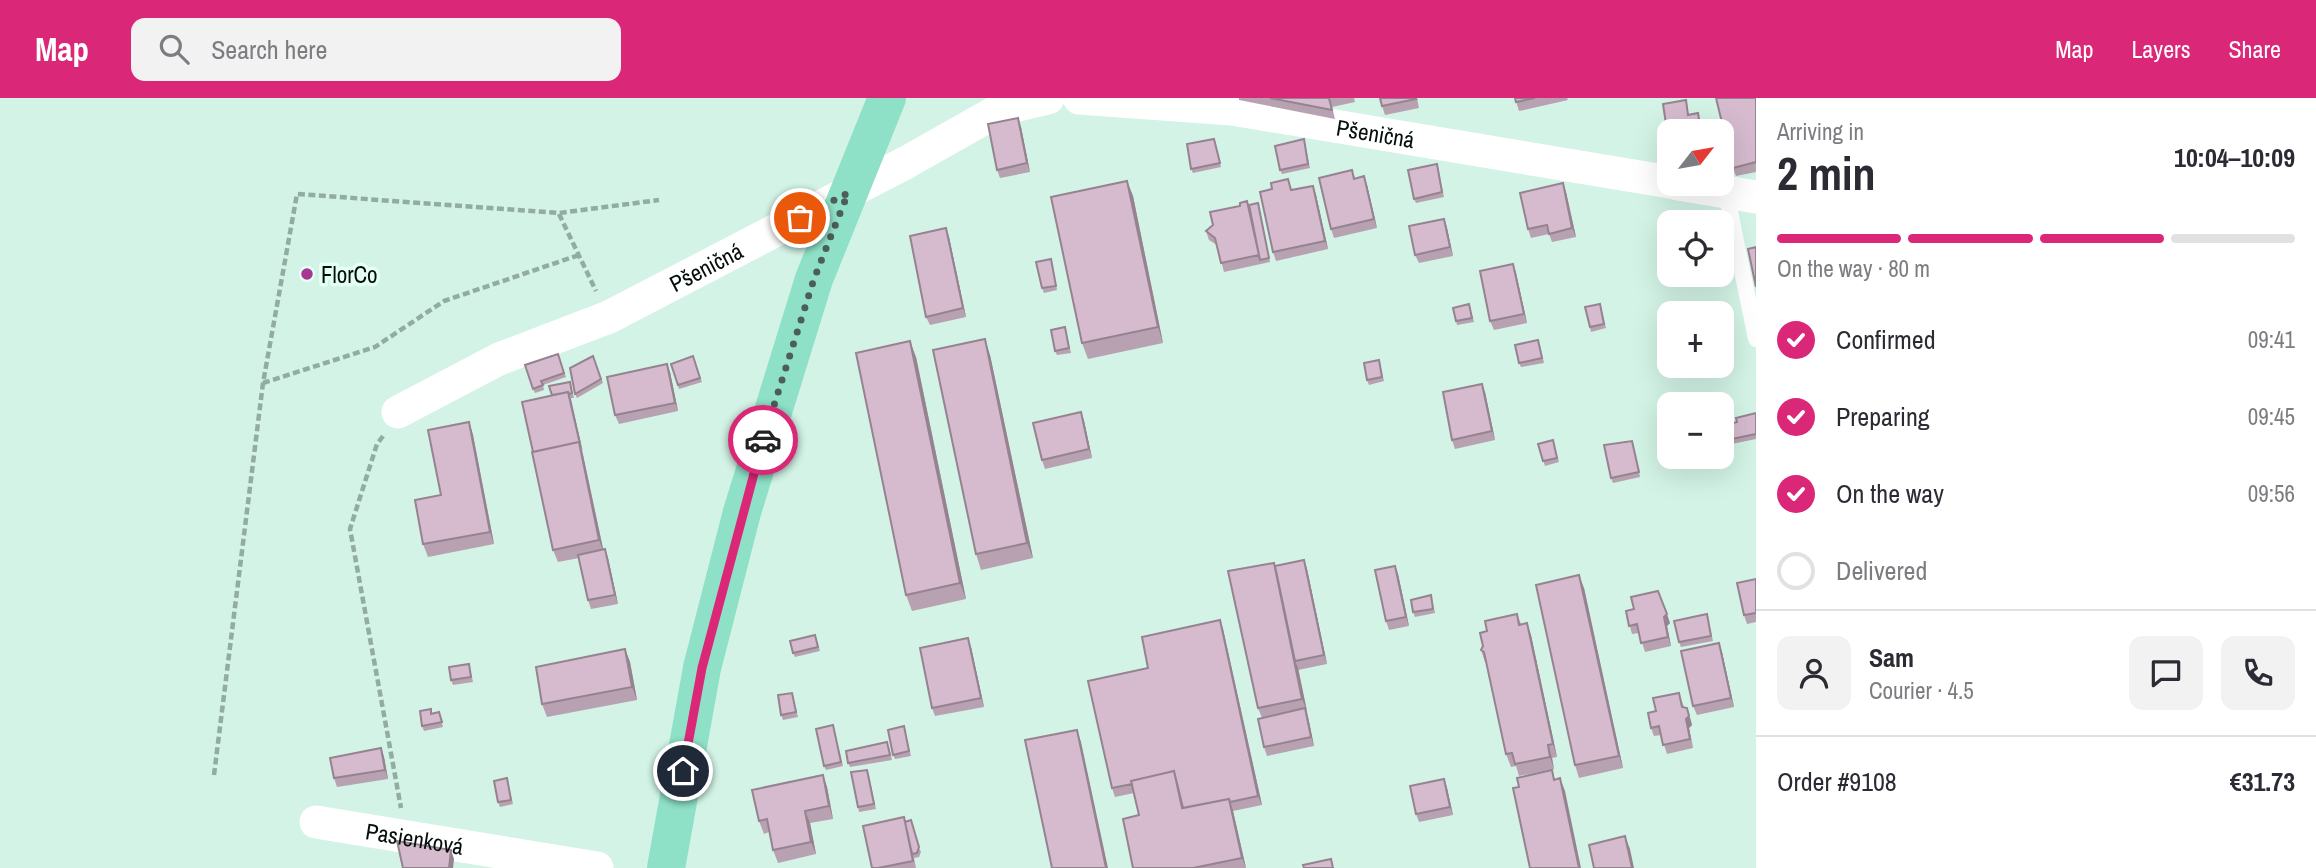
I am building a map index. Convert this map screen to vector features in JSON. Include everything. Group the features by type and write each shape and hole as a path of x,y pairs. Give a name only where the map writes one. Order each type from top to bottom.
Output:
{"main road":[{"path":"666,868 702,668 742,512 814,279 887,98"}],"street":[{"name":"Pšeničná","path":"398,412 499,359 609,317 848,193 987,104 1048,98"},
{"name":"Pšeničná","path":"1079,98 1232,109 1657,180"},
{"name":"Pasienková","path":"316,822 597,868"}],"lane":[{"path":"1741,194 1756,339"}],"path":[{"path":"214,775 263,383 297,194 559,214 659,200"},
{"path":"559,214 609,317"},
{"path":"263,383 374,347 444,301 579,255"},
{"path":"398,412 377,444 350,529 407,837"}],"building":[{"path":"1270,98 1329,98 1332,110"},
{"path":"1380,98 1415,98 1416,99 1382,106"},
{"path":"1515,98 1535,98 1516,102"},
{"path":"1716,98 1756,98 1756,162 1734,168 1734,119 1721,119"},
{"path":"1686,100 1688,115 1698,113 1699,119 1665,119 1663,104"},
{"path":"1018,118 1027,163 997,170 988,124"},
{"path":"1214,139 1220,163 1191,169 1187,144"},
{"path":"1304,139 1308,164 1280,170 1275,146"},
{"path":"1437,164 1442,192 1414,199 1408,170"},
{"path":"1352,170 1354,179 1364,176 1374,219 1331,229 1319,178"},
{"path":"1288,179 1291,190 1313,186 1325,241 1273,252 1260,192 1272,189 1271,183"},
{"path":"1127,181 1158,327 1082,343 1051,197"},
{"path":"1563,183 1572,228 1549,234 1547,225 1528,229 1520,193"},
{"path":"1247,201 1259,255 1221,263 1215,238 1206,231 1213,225 1210,212 1240,206 1240,203"},
{"path":"1258,203 1269,258 1260,260 1249,205"},
{"path":"1444,219 1450,247 1415,255 1409,226"},
{"path":"946,228 963,308 926,317 910,236"},
{"path":"1756,247 1756,287 1748,249"},
{"path":"1051,259 1056,286 1042,288 1036,262"},
{"path":"1513,264 1524,314 1490,321 1480,271"},
{"path":"1469,304 1472,318 1456,321 1453,308"},
{"path":"1600,304 1604,324 1590,327 1585,307"},
{"path":"1065,327 1069,348 1055,351 1051,330"},
{"path":"985,339 1027,543 976,554 933,350"},
{"path":"1538,340 1542,358 1519,363 1515,345"},
{"path":"910,341 960,583 906,595 856,353"},
{"path":"558,354 564,373 541,381 543,385 533,389 525,365"},
{"path":"593,356 601,379 575,394 570,368"},
{"path":"693,356 700,378 678,385 671,364"},
{"path":"1379,360 1382,377 1367,380 1364,363"},
{"path":"667,364 675,403 615,415 607,377"},
{"path":"570,382 572,393 552,395 549,386"},
{"path":"1482,384 1492,431 1452,440 1443,392"},
{"path":"568,392 580,444 579,442 533,452 522,402"},
{"path":"1081,412 1089,449 1042,460 1033,423"},
{"path":"1756,413 1756,434 1734,439 1736,418"},
{"path":"469,422 490,532 423,544 415,500 441,495 428,430"},
{"path":"1553,440 1557,458 1543,461 1538,444"},
{"path":"1632,441 1639,472 1611,478 1604,445"},
{"path":"579,442 599,540 553,550 532,452"},
{"path":"605,549 615,595 588,600 578,555"},
{"path":"1304,560 1324,655 1295,661 1275,566"},
{"path":"1274,563 1302,699 1258,708 1228,571"},
{"path":"1395,566 1406,617 1386,621 1375,570"},
{"path":"1579,575 1619,756 1575,765 1536,585"},
{"path":"1756,579 1756,613 1744,615 1737,583"},
{"path":"1658,591 1667,614 1664,617 1668,637 1641,643 1637,624 1629,626 1626,611 1634,609 1631,597"},
{"path":"1431,595 1433,609 1413,612 1411,600"},
{"path":"1517,614 1519,625 1527,623 1553,744 1548,745 1550,757 1515,764 1512,753 1506,754 1484,652 1481,650 1483,646 1480,633 1487,631 1485,621"},
{"path":"1707,614 1711,636 1679,642 1674,621"},
{"path":"1220,620 1258,796 1183,808 1174,771 1112,788 1088,681 1148,668 1142,637"},
{"path":"815,635 818,647 793,653 790,641"},
{"path":"968,638 981,698 932,708 920,648"},
{"path":"1719,643 1731,698 1693,706 1681,651"},
{"path":"625,649 632,687 542,704 536,667"},
{"path":"469,664 471,677 451,680 449,667"},
{"path":"792,693 796,712 781,715 778,695"},
{"path":"1679,693 1682,707 1687,708 1689,716 1686,719 1690,739 1663,745 1659,726 1651,728 1648,713 1656,711 1653,698"},
{"path":"1305,708 1311,737 1264,747 1258,719"},
{"path":"431,709 431,714 439,712 442,722 422,726 420,711"},
{"path":"833,725 841,762 824,766 816,729"},
{"path":"904,726 909,751 893,755 888,730"},
{"path":"1077,730 1106,868 1052,868 1025,740"},
{"path":"887,742 890,755 848,763 846,751"},
{"path":"381,748 385,770 334,778 330,758"},
{"path":"867,770 874,804 858,807 851,772"},
{"path":"1552,770 1554,780 1560,778 1579,868 1530,868 1513,788 1519,787 1517,778"},
{"path":"1174,771 1182,808 1229,799 1242,858 1193,868 1133,868 1123,819 1139,815 1131,781"},
{"path":"823,775 829,806 805,811 811,842 773,850 767,819 759,821 752,790"},
{"path":"507,778 511,800 498,802 494,781"},
{"path":"1444,779 1450,807 1416,814 1410,786"},
{"path":"904,817 913,861 872,868 863,826"},
{"path":"911,820 919,847 917,853 912,854 905,822"},
{"path":"1625,836 1632,868 1594,868 1589,845"},
{"path":"397,841 451,850 449,868 403,868"},
{"path":"1331,859 1333,868 1304,868 1303,865"}],"way so far":[{"path":"763,440 814,279 848,193 800,218"}],"place":[{"name":"FlorCo","path":"307,274"}],"route":[{"path":"683,771 702,668 763,440"}]}
